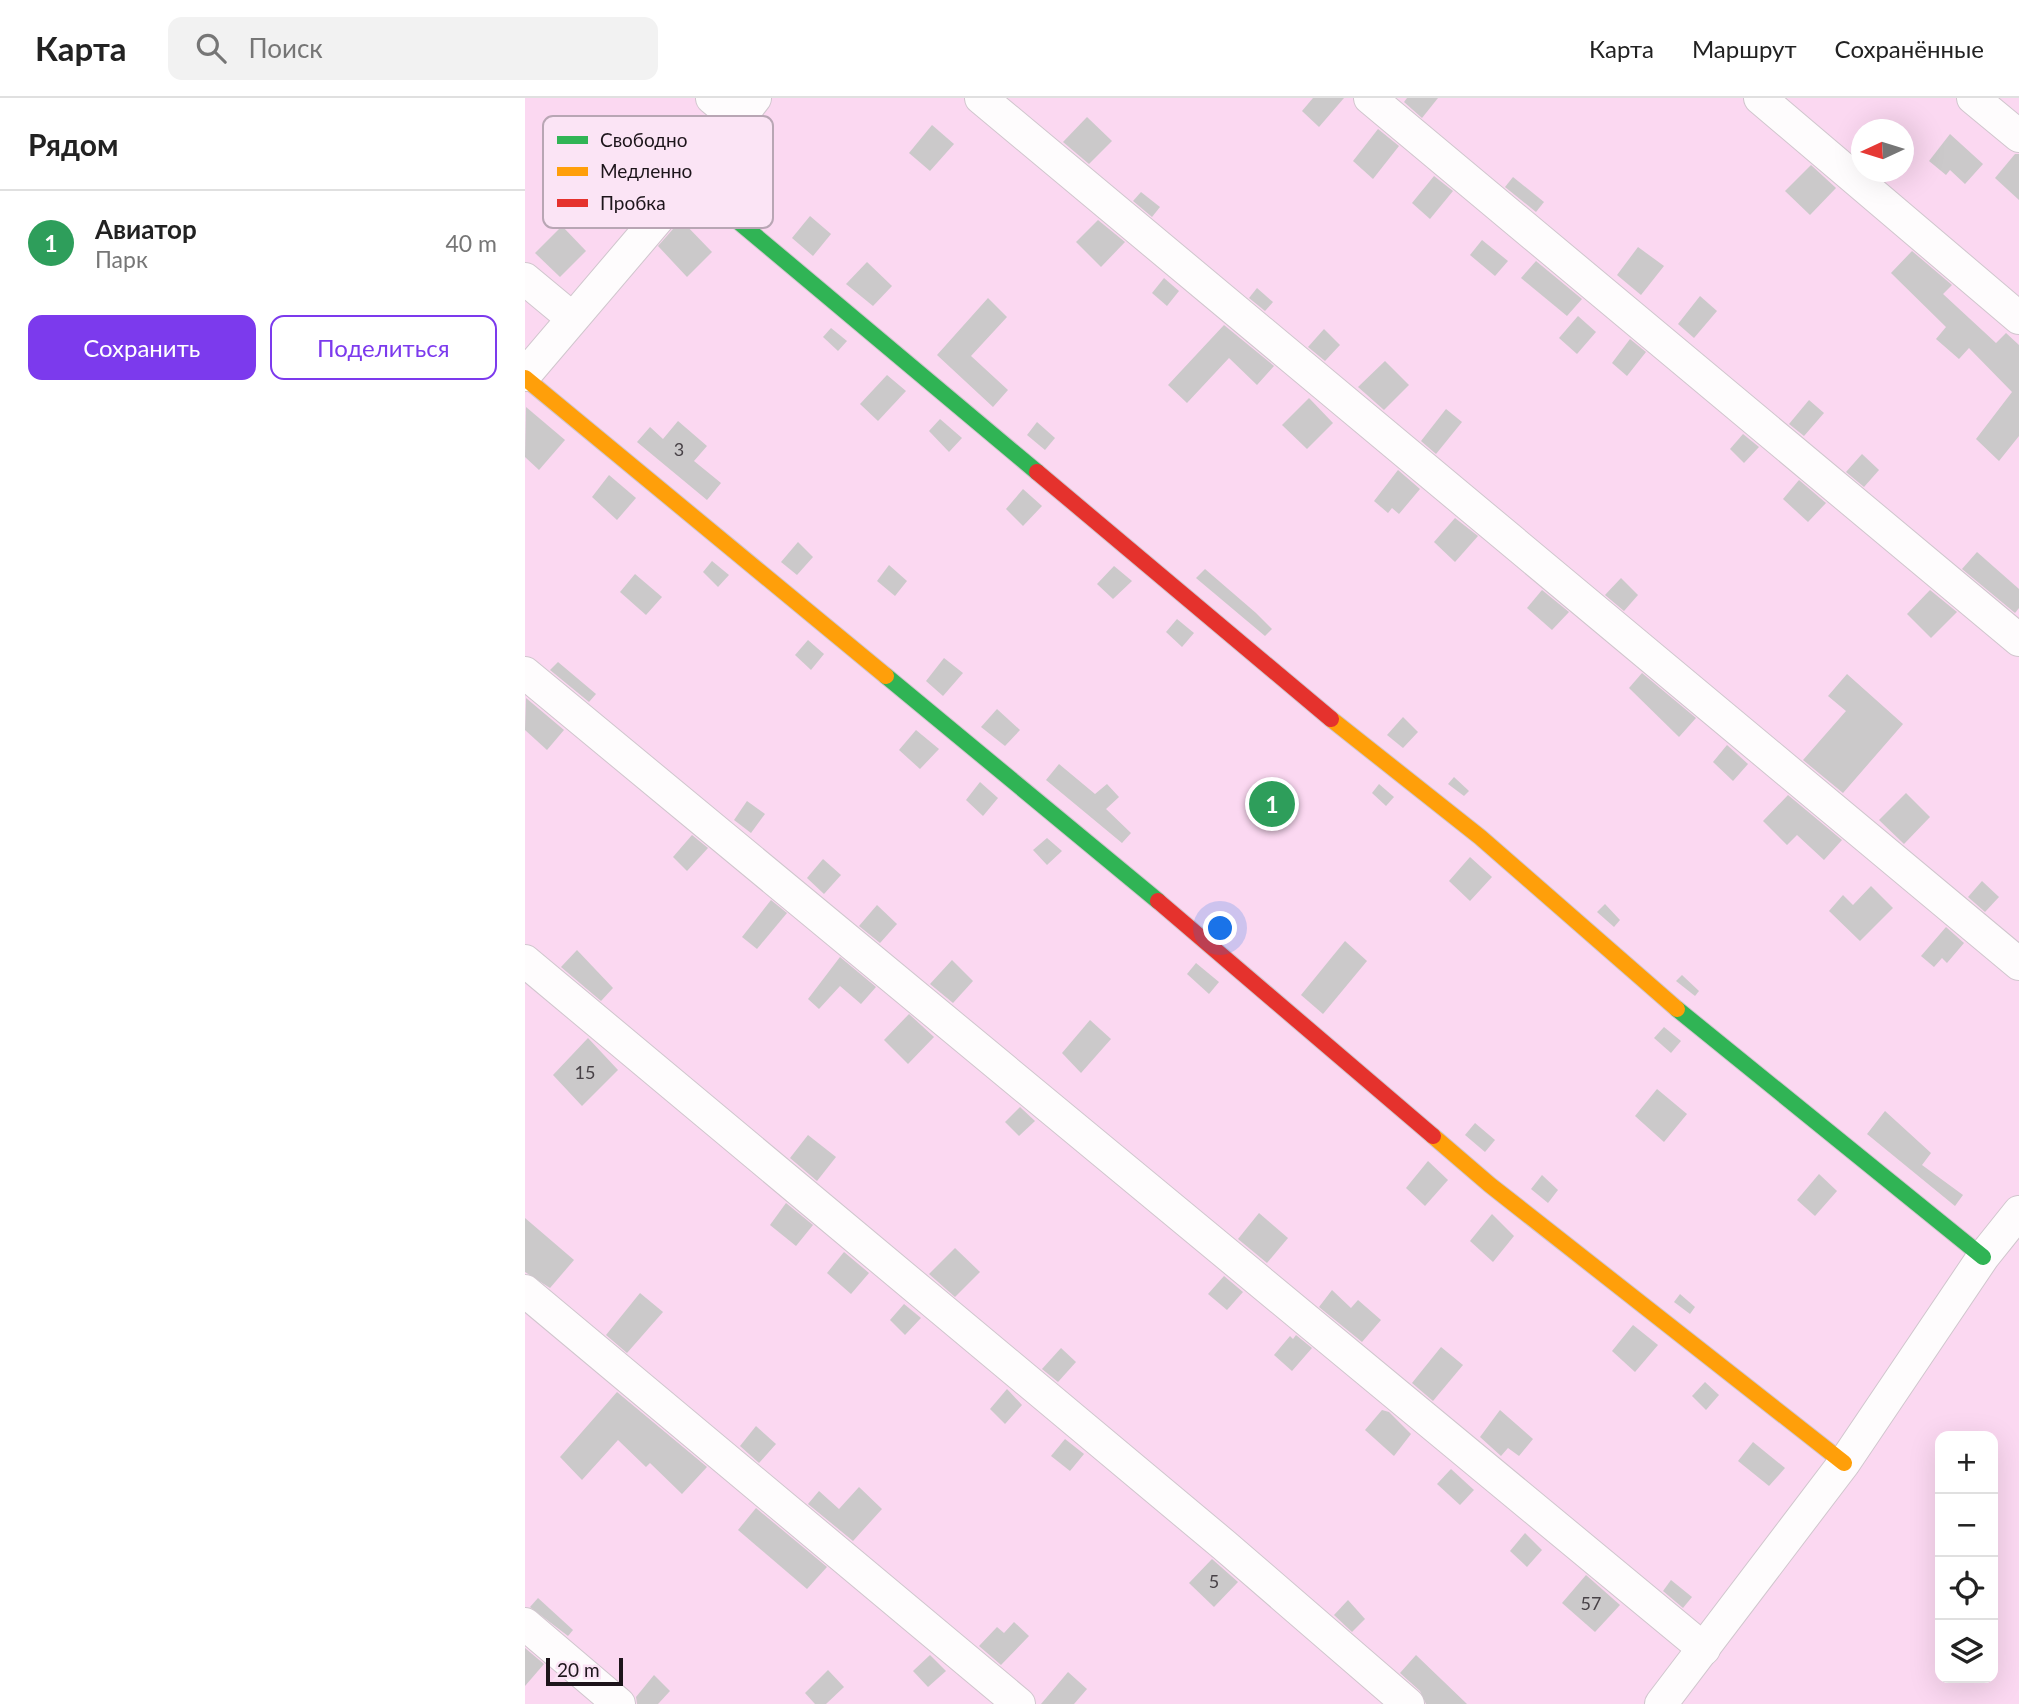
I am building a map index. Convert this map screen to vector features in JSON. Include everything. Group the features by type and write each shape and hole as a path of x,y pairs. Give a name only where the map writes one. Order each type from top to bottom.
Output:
{"street":[{"path":"712,98 746,108"},
{"path":"981,98 2019,964"},
{"path":"1370,98 2019,640"},
{"path":"1760,98 2019,318"},
{"path":"1973,98 2019,136"},
{"path":"650,228 525,376 1166,908 1490,1185 1844,1463"},
{"path":"746,228 1315,706 1480,837 1638,978 1983,1257"},
{"path":"525,279 572,318"},
{"path":"525,673 1704,1649"},
{"path":"525,961 1224,1545 1408,1704"},
{"path":"1661,1704 1844,1463 1983,1257 2019,1212"},
{"path":"525,1291 1019,1704"},
{"path":"525,1624 619,1704"}],"shaded area":[{"path":"525,98 2019,98 2019,1704 525,1704"}],"building":[{"path":"1313,98 1344,98 1319,127 1302,111"},
{"path":"1407,98 1438,98 1422,118 1404,102"},
{"path":"1087,117 1112,141 1089,164 1063,142"},
{"path":"932,125 954,144 930,171 909,153"},
{"path":"1378,129 1399,146 1373,179 1353,161"},
{"path":"1950,134 1983,164 1965,184 1950,170 1946,175 1929,161"},
{"path":"2015,154 2019,154 2019,200 1995,178"},
{"path":"1811,165 1836,188 1810,215 1785,191"},
{"path":"1434,176 1453,191 1430,219 1412,203"},
{"path":"1513,177 1544,202 1536,212 1505,187"},
{"path":"1141,192 1160,207 1152,217 1133,201"},
{"path":"810,216 831,234 813,256 792,238"},
{"path":"1098,220 1125,242 1101,267 1076,242"},
{"path":"560,228 564,228 586,251 560,277 535,253"},
{"path":"674,228 689,228 712,252 687,277 658,246"},
{"path":"1482,240 1508,261 1495,276 1470,255"},
{"path":"1638,247 1664,266 1641,295 1617,275"},
{"path":"1912,251 1952,285 1943,294 1996,343 2006,333 2019,345 2019,436 1999,461 1976,439 2012,392 1969,348 1959,359 1936,339 1946,327 1891,273"},
{"path":"1536,261 1582,299 1567,316 1521,278"},
{"path":"867,262 892,286 873,306 846,284"},
{"path":"1164,278 1179,291 1167,306 1152,293"},
{"path":"1257,288 1273,302 1265,311 1249,298"},
{"path":"1700,296 1717,311 1694,338 1678,324"},
{"path":"988,298 1007,317 971,356 1008,390 993,407 937,355"},
{"path":"1578,316 1596,332 1577,354 1559,338"},
{"path":"1224,325 1274,366 1257,385 1229,358 1187,403 1168,385"},
{"path":"831,328 847,341 838,351 823,337"},
{"path":"1324,329 1340,345 1325,361 1308,347"},
{"path":"1630,339 1646,352 1627,376 1612,363"},
{"path":"1385,361 1409,385 1384,410 1358,387"},
{"path":"887,375 906,391 878,421 860,404"},
{"path":"1309,398 1333,423 1307,449 1282,425"},
{"path":"1809,400 1824,413 1804,436 1789,424"},
{"path":"526,407 565,440 539,470 525,457"},
{"path":"1446,409 1462,422 1436,454 1421,441"},
{"path":"940,419 962,438 949,452 929,431"},
{"path":"678,421 707,446 694,461 721,483 707,500 637,442 650,427 663,439"},
{"path":"1037,422 1055,438 1045,450 1027,435"},
{"path":"1743,434 1759,447 1744,463 1730,449"},
{"path":"1862,454 1879,470 1864,487 1846,472"},
{"path":"1398,470 1420,489 1399,514 1392,508 1388,513 1374,501"},
{"path":"609,475 636,498 617,520 592,497"},
{"path":"1799,480 1826,503 1808,522 1783,499"},
{"path":"1023,489 1042,506 1023,526 1006,509"},
{"path":"1455,518 1478,536 1455,562 1434,542"},
{"path":"798,542 813,557 797,575 781,562"},
{"path":"1977,552 2019,589 2019,608 2015,613 1962,569"},
{"path":"712,561 729,575 718,587 703,572"},
{"path":"889,565 907,581 895,596 877,581"},
{"path":"1114,566 1132,581 1113,599 1097,584"},
{"path":"1205,569 1272,629 1265,636 1196,578"},
{"path":"635,574 662,597 646,615 620,592"},
{"path":"1621,578 1638,595 1624,611 1605,595"},
{"path":"1542,590 1569,612 1552,630 1527,608"},
{"path":"1930,590 1957,612 1931,638 1907,614"},
{"path":"1177,619 1194,633 1182,647 1166,632"},
{"path":"808,640 824,654 811,670 795,655"},
{"path":"944,658 963,673 943,696 926,681"},
{"path":"558,662 596,694 589,702 550,670"},
{"path":"1642,673 1696,718 1679,737 1629,688"},
{"path":"1847,674 1903,724 1843,793 1803,760 1846,711 1828,696"},
{"path":"526,698 564,730 547,750 525,730"},
{"path":"997,709 1020,730 1005,746 981,727"},
{"path":"1403,717 1418,732 1403,748 1387,735"},
{"path":"916,730 939,749 920,769 899,750"},
{"path":"1727,745 1748,764 1733,781 1713,762"},
{"path":"1059,764 1095,794 1107,784 1119,797 1106,809 1131,833 1122,843 1046,780"},
{"path":"1454,777 1469,791 1464,796 1448,784"},
{"path":"980,782 998,798 983,816 966,800"},
{"path":"1379,784 1394,797 1386,806 1372,793"},
{"path":"1906,793 1930,817 1904,844 1879,820"},
{"path":"1788,795 1842,840 1824,860 1797,835 1787,845 1763,821"},
{"path":"747,801 765,814 751,833 734,820"},
{"path":"692,835 708,848 687,871 673,857"},
{"path":"1047,838 1062,851 1047,865 1033,850"},
{"path":"1470,857 1492,877 1470,901 1449,881"},
{"path":"823,859 841,875 824,894 807,878"},
{"path":"1982,881 1999,897 1985,912 1968,897"},
{"path":"1871,886 1893,908 1860,941 1829,911 1843,895 1853,905"},
{"path":"771,900 787,913 757,949 742,937"},
{"path":"1605,904 1620,920 1614,927 1597,912"},
{"path":"877,905 897,924 880,943 859,926"},
{"path":"1946,927 1964,943 1947,963 1942,958 1934,967 1921,956"},
{"path":"1345,941 1367,961 1323,1014 1301,995"},
{"path":"577,950 613,988 601,1001 561,967"},
{"path":"840,957 876,987 861,1004 840,986 819,1009 808,999"},
{"path":"952,960 973,981 953,1003 930,984"},
{"path":"1196,963 1219,982 1209,994 1187,974"},
{"path":"1682,975 1699,991 1695,996 1676,981"},
{"path":"909,1014 934,1037 908,1064 884,1040"},
{"path":"1090,1020 1111,1039 1081,1073 1062,1053"},
{"path":"1664,1027 1681,1041 1671,1053 1654,1038"},
{"path":"588,1038 618,1070 582,1106 553,1075"},
{"path":"1657,1089 1687,1114 1664,1142 1635,1116"},
{"path":"1020,1107 1035,1121 1019,1136 1005,1122"},
{"path":"1885,1111 1931,1153 1922,1165 1963,1195 1955,1206 1867,1134"},
{"path":"1475,1123 1495,1140 1485,1152 1465,1135"},
{"path":"808,1135 836,1157 817,1181 790,1158"},
{"path":"1428,1161 1448,1180 1425,1206 1406,1188"},
{"path":"1819,1174 1837,1191 1815,1216 1797,1200"},
{"path":"1542,1175 1558,1190 1548,1203 1531,1189"},
{"path":"786,1203 813,1225 796,1246 770,1225"},
{"path":"1259,1213 1288,1238 1267,1263 1238,1239"},
{"path":"1492,1214 1514,1236 1493,1262 1470,1241"},
{"path":"525,1218 574,1260 550,1288 525,1272"},
{"path":"955,1248 980,1272 955,1297 929,1274"},
{"path":"844,1252 869,1273 851,1294 827,1273"},
{"path":"1224,1276 1243,1292 1227,1310 1208,1294"},
{"path":"1332,1290 1351,1308 1358,1300 1381,1320 1362,1342 1319,1307"},
{"path":"640,1293 663,1312 627,1353 606,1335"},
{"path":"1680,1294 1695,1307 1690,1314 1674,1302"},
{"path":"904,1304 921,1318 905,1335 890,1320"},
{"path":"1633,1325 1658,1345 1635,1372 1612,1351"},
{"path":"1296,1335 1312,1348 1292,1371 1274,1355 1290,1336 1293,1339"},
{"path":"1441,1347 1463,1365 1433,1401 1412,1383"},
{"path":"1061,1348 1076,1362 1058,1382 1042,1369"},
{"path":"1705,1382 1719,1395 1706,1410 1692,1396"},
{"path":"1007,1389 1022,1405 1005,1424 990,1409"},
{"path":"617,1392 707,1467 682,1494 650,1463 646,1467 618,1440 582,1480 560,1457"},
{"path":"1382,1410 1389,1412 1411,1434 1394,1456 1365,1430"},
{"path":"1500,1410 1533,1439 1519,1456 1508,1448 1501,1456 1480,1437"},
{"path":"756,1426 776,1444 759,1463 740,1446"},
{"path":"1065,1439 1084,1454 1070,1471 1051,1456"},
{"path":"1753,1442 1785,1468 1769,1486 1738,1461"},
{"path":"1451,1469 1474,1490 1460,1505 1437,1484"},
{"path":"859,1487 882,1509 853,1541 808,1504 819,1491 839,1509"},
{"path":"756,1508 827,1567 807,1589 738,1530"},
{"path":"1525,1533 1542,1550 1527,1567 1510,1551"},
{"path":"1212,1559 1238,1582 1214,1607 1189,1583"},
{"path":"1586,1575 1620,1605 1595,1632 1562,1603"},
{"path":"1671,1580 1692,1597 1683,1608 1663,1591"},
{"path":"538,1598 573,1630 568,1636 530,1607"},
{"path":"1348,1600 1365,1619 1352,1632 1334,1615"},
{"path":"1014,1622 1029,1636 1001,1665 979,1646 997,1627 1004,1633"},
{"path":"525,1648 544,1664 525,1686"},
{"path":"930,1655 946,1671 928,1687 913,1671"},
{"path":"1416,1655 1467,1704 1426,1704 1420,1691 1400,1673"},
{"path":"828,1670 844,1687 826,1704 815,1704 805,1693"},
{"path":"1068,1672 1087,1689 1074,1704 1041,1704"},
{"path":"654,1675 670,1691 658,1704 637,1704 636,1697"}],"traffic: fast":[{"path":"746,228 1037,472"},
{"path":"886,676 1158,901"},
{"path":"1677,1009 1983,1257"}],"traffic: slow":[{"path":"525,378 886,676"},
{"path":"1331,719 1480,837 1677,1009"},
{"path":"1433,1136 1490,1185 1844,1463"}],"traffic: jam":[{"path":"1037,472 1331,719"},
{"path":"1158,901 1433,1136"}],"place":[{"name":"Авиатор","path":"1272,804"}]}
